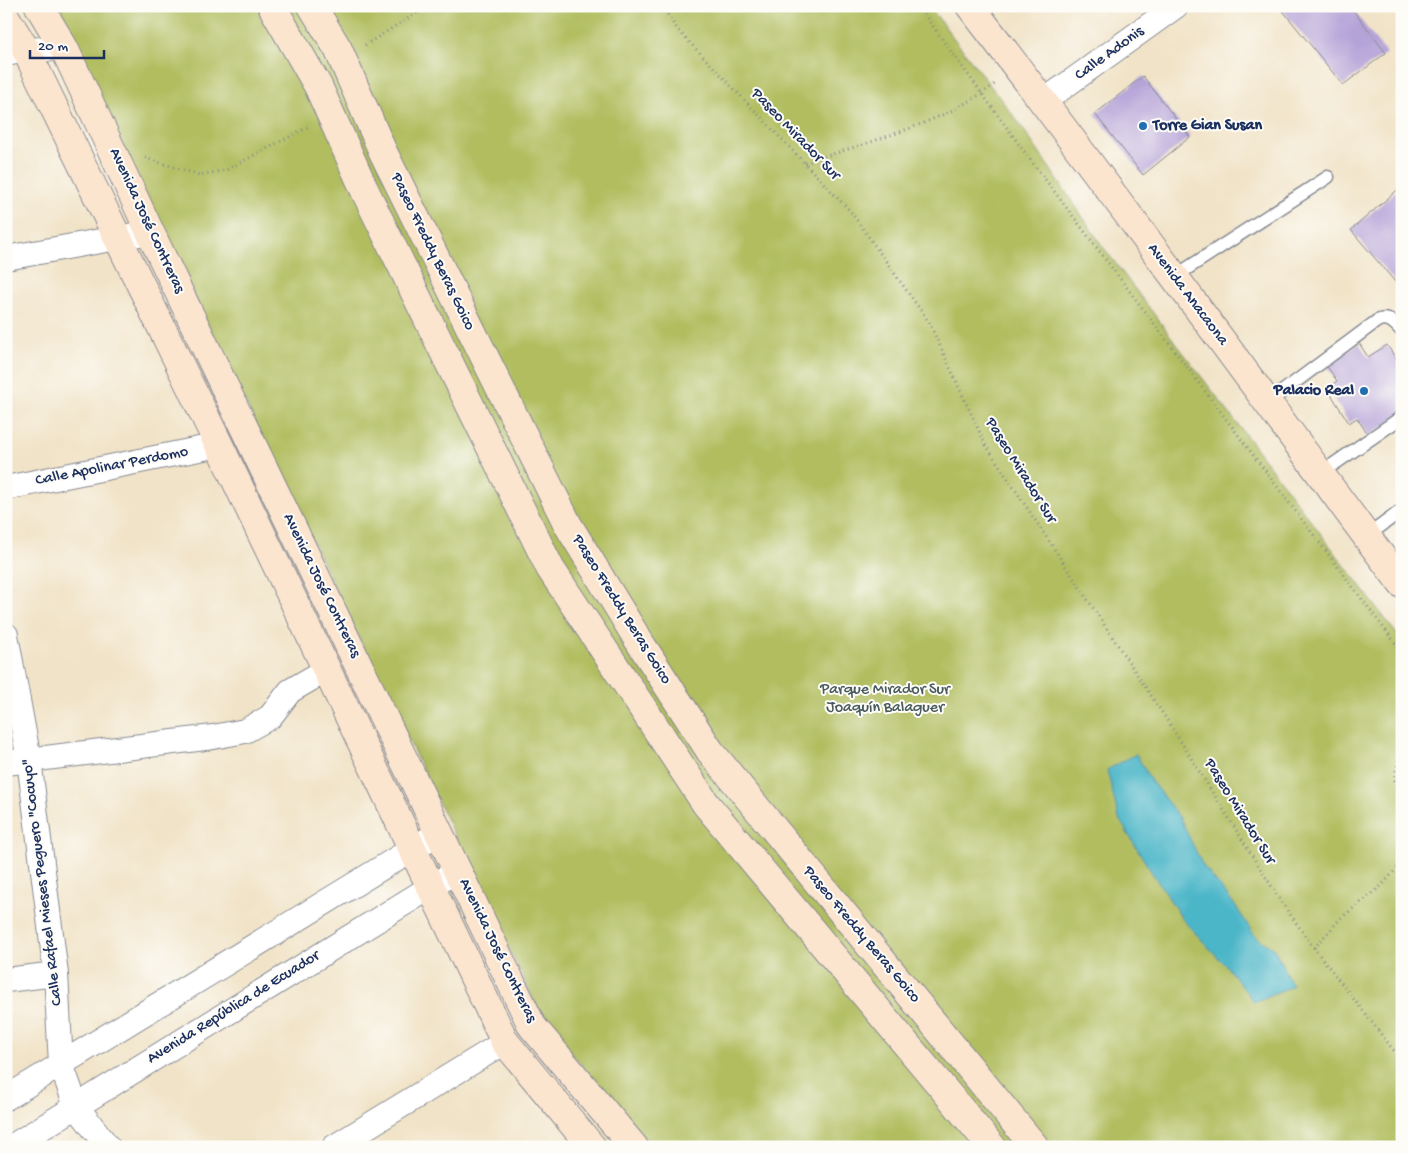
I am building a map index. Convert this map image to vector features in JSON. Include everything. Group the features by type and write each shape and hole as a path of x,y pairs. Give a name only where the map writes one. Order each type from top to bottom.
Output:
{"main road":[{"name":"Avenida José Contreras","path":"39,6 64,48 150,232 532,1026 634,1147"},
{"name":"Paseo Freddy Beras Goico","path":"272,6 318,86 365,191 550,568 706,804 992,1147"},
{"name":"Paseo Freddy Beras Goico","path":"312,6 338,49 383,152 568,525 637,638 710,751 1035,1147"},
{"name":"Avenida Anacaona","path":"970,6 1044,102 1402,584"},
{"name":"Avenida José Contreras","path":"6,18 16,52 117,238 219,445 505,1042 592,1147"}],"street":[{"name":"Calle Adonis","path":"1044,102 1176,6"},
{"path":"16,52 64,48"},
{"path":"6,258 150,232"},
{"name":"Calle Apolinar Perdomo","path":"6,488 219,445"},
{"name":"Calle Rafael Mieses Peguero \"Cocuyo\"","path":"6,635 18,761 56,974 60,1064 76,1106 108,1147"},
{"path":"18,761 212,737 245,731 270,717 290,691 326,670"},
{"path":"6,1098 440,832"},
{"name":"Avenida República de Ecuador","path":"11,1147 458,870"},
{"path":"6,980 56,974"},
{"path":"334,1147 363,1140 505,1042"}],"lane":[{"path":"1174,278 1328,177"},
{"path":"1267,403 1377,321 1383,319 1392,321 1402,331"},
{"path":"1321,474 1402,417"},
{"path":"1366,537 1402,510"}],"path":[{"path":"363,46 428,6"},
{"name":"Paseo Mirador Sur","path":"662,6 677,29 851,212 929,322 985,444 1169,723 1282,903 1314,948 1402,1061"},
{"path":"918,6 982,94 1402,652"},
{"path":"805,164 940,116 982,94 1016,66"},
{"path":"109,145 200,175 226,170 331,114"},
{"path":"1402,746 1394,779 1402,796"},
{"path":"1314,948 1341,918 1379,888 1402,863"}],"green space":[{"name":"Parque Mirador Sur Joaquín Balaguer","path":"54,6 929,6 1019,123 1103,247 1402,641 1402,1147 650,1147 543,1019"}],"water":[{"path":"1136,754 1151,781 1180,818 1203,866 1234,904 1255,936 1275,950 1292,986 1254,1002 1227,967 1183,920 1119,819 1107,770"}],"building":[{"path":"1279,6 1350,6 1386,53 1343,85"},
{"name":"Torre Gian Susan","path":"1143,76 1190,137 1143,175 1095,114"},
{"path":"1402,186 1402,290 1351,230"},
{"name":"Palacio Real","path":"1359,343 1368,357 1387,345 1402,368 1402,389 1398,392 1402,398 1402,414 1369,436 1357,418 1349,423 1327,388 1337,381 1326,365"}],"place":[{"name":"Torre Gian Susan","path":"1143,126"},
{"name":"Palacio Real","path":"1364,391"}]}
